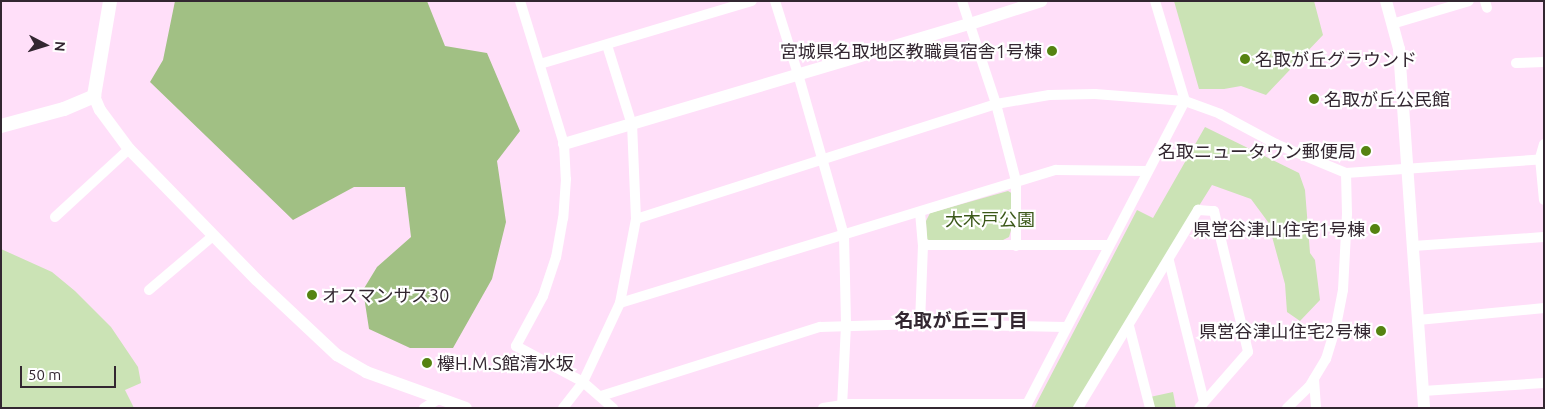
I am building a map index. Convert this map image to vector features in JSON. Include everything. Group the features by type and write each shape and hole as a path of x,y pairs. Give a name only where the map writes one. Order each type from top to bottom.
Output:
{"main road":[{"path":"1,126 64,109 94,96 110,1"}],"street":[{"path":"520,1 564,144 566,179 564,218 556,257 544,296 516,346 583,382 613,408"},
{"path":"540,64 752,1"},
{"path":"775,1 844,235 846,325 842,406"},
{"path":"962,1 996,104 1016,181 1016,246"},
{"path":"564,144 970,24 1040,1"},
{"path":"823,408 842,406 1026,406 1108,245 1185,101 1155,1"},
{"path":"1386,1 1399,50 1424,408"},
{"path":"1392,24 1469,1"},
{"path":"563,408 583,382 620,303 636,219 632,125 607,45"},
{"path":"1516,63 1544,62"},
{"path":"636,219 996,104 1049,95 1095,94 1185,101 1220,114 1276,144 1346,173 1542,158"},
{"path":"94,96 100,110 129,149 213,236 337,355 366,372 466,408"},
{"path":"1544,144 1542,158 1544,200"},
{"path":"55,217 129,149"},
{"path":"620,303 1056,170 1147,171"},
{"path":"1287,408 1314,378 1326,359 1336,326 1343,290 1347,214 1346,173"},
{"path":"1078,408 1169,261 1198,210 1214,211 1248,352 1201,404"},
{"path":"920,212 923,245 920,324"},
{"path":"149,290 213,236"},
{"path":"1413,246 1544,236"},
{"path":"923,245 1108,245"},
{"path":"1169,261 1201,404"},
{"path":"1418,320 1544,308"},
{"path":"601,396 820,327 920,324 1066,327"},
{"path":"1129,326 1150,408"},
{"path":"1314,378 1316,408"},
{"path":"1423,391 1544,383"},
{"path":"1085,397 1088,408"},
{"path":"424,408 440,398"}],"green space":[{"path":"175,1 427,1 445,46 487,53 520,131 497,161 506,222 492,279 453,348 410,348 369,329 363,290 377,267 411,237 405,187 354,187 293,220 150,82 163,60"},
{"name":"名取が丘グラウンド","path":"1174,1 1314,1 1323,35 1266,95 1241,86 1224,89 1199,89"},
{"path":"1205,127 1299,173 1305,190 1310,253 1315,260 1320,300 1300,321 1287,312 1285,284 1268,222 1251,199 1212,185 1073,408 1034,408 1137,210 1153,218"},
{"name":"大木戸公園","path":"1008,191 1013,194 1012,227 1009,237 1003,240 932,242 927,239 926,221 930,213"},
{"path":"1,249 52,272 75,291 111,327 138,367 141,383 125,390 134,408 1,408"},
{"path":"1173,392 1176,408 1153,408 1150,397"}],"place":[{"name":"宮城県名取地区教職員宿舎1号棟","path":"1052,51"},
{"name":"名取が丘グラウンド","path":"1245,59"},
{"name":"名取が丘公民館","path":"1314,99"},
{"name":"名取ニュータウン郵便局","path":"1366,151"},
{"name":"県営谷津山住宅1号棟","path":"1375,229"},
{"name":"オスマンサス30","path":"312,295"},
{"name":"県営谷津山住宅2号棟","path":"1381,331"},
{"name":"欅H.M.S館清水坂","path":"427,363"}],"district":[{"name":"名取が丘三丁目","path":"961,321"}]}
